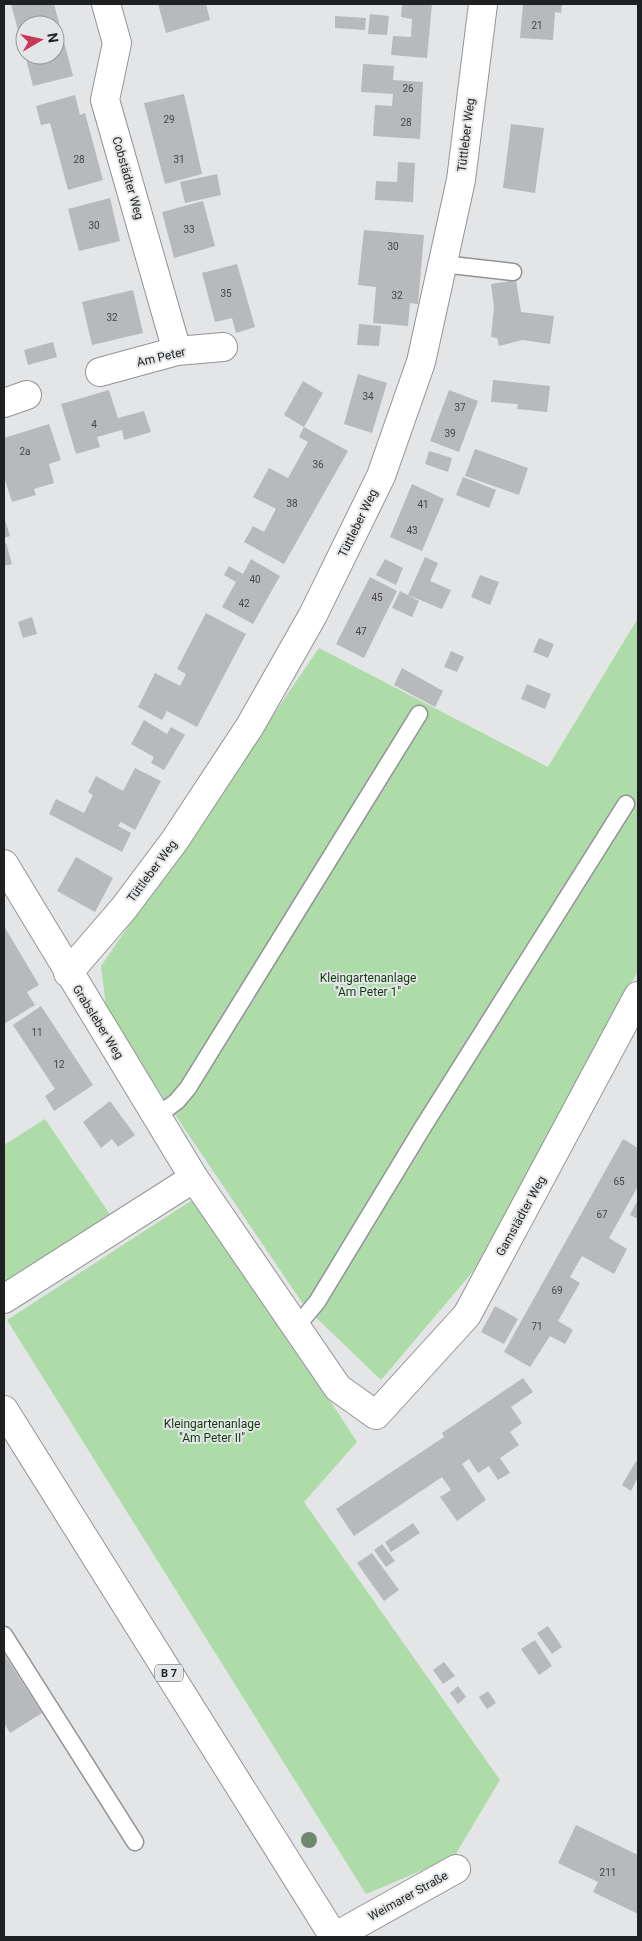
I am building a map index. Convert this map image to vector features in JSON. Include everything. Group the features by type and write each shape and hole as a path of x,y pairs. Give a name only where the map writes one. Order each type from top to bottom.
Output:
{"street":[{"name":"Cobstädter Weg","path":"106,4 117,43 106,100 177,351"},
{"name":"Tüttleber Weg","path":"68,973 124,908 175,840 250,726 313,615 381,476 421,362 460,180 483,4"},
{"name":"Am Peter","path":"100,372 177,351 223,347"},
{"name":"Grabsleber Weg","path":"4,864 68,973 194,1178 338,1388 376,1415"},
{"name":"Gamstädter Weg","path":"376,1415 467,1315 638,996"},
{"path":"4,1299 194,1178"},
{"name":"B 7","path":"4,1410 334,1937"},
{"name":"Weimarer Straße","path":"334,1937 456,1869"}],"lane":[{"path":"442,264 512,272"},
{"path":"156,1117 177,1102 188,1088 419,714"},
{"path":"296,1327 317,1302 423,1127 626,804"},
{"path":"4,1635 135,1842"}],"green space":[{"name":"Kleingartenanlage \"Am Peter 1\"","path":"638,618 638,971 475,1269 381,1380 305,1307 107,1014 101,966 319,648 548,767"},
{"path":"45,1119 111,1216 4,1281 4,1145"},
{"name":"Kleingartenanlage \"Am Peter II\"","path":"197,1197 357,1442 304,1502 500,1780 454,1857 366,1894 7,1320"}],"building":[{"path":"11,4 54,4 57,15 15,15 15,19"},
{"path":"158,4 206,4 210,20 166,33"},
{"path":"402,4 432,4 427,58 391,55 393,36 411,37 412,19 401,17"},
{"path":"523,4 562,4 561,13 555,12 553,40 520,38"},
{"path":"370,14 389,16 387,35 368,34"},
{"path":"335,16 366,18 365,30 335,28"},
{"path":"65,46 73,76 33,86 28,65 65,65"},
{"path":"363,64 394,66 393,80 423,82 420,139 373,136 375,105 392,106 393,94 361,92"},
{"path":"184,94 202,174 165,184 144,103"},
{"path":"75,95 80,115 85,113 103,180 68,190 50,123 41,125 36,106"},
{"path":"511,124 544,128 535,193 503,188"},
{"path":"398,162 415,163 413,202 375,200 376,181 397,182"},
{"path":"217,174 221,195 185,203 180,182"},
{"path":"110,198 120,241 79,251 68,209"},
{"path":"203,201 215,246 174,258 162,212"},
{"path":"364,230 424,235 418,304 410,303 408,326 373,323 376,287 358,285"},
{"path":"237,264 255,327 236,333 232,318 215,322 202,273"},
{"path":"516,280 521,312 554,316 550,344 522,340 499,346 497,338 491,337 494,307 491,284"},
{"path":"133,290 143,333 92,345 82,302"},
{"path":"359,324 381,326 379,346 357,345"},
{"path":"53,342 57,357 28,365 24,350"},
{"path":"358,374 387,383 372,433 344,424"},
{"path":"493,380 550,386 547,412 517,409 518,404 491,402"},
{"path":"303,381 323,393 304,427 284,415"},
{"path":"109,390 118,418 144,411 151,432 124,440 122,430 97,437 100,447 76,454 61,404"},
{"path":"449,390 478,401 459,452 430,441"},
{"path":"49,424 61,460 49,464 54,483 34,489 36,495 12,502 4,477 4,438"},
{"path":"304,427 348,451 284,564 244,542 253,526 264,532 276,509 253,497 269,468 288,478 308,442 299,437"},
{"path":"475,449 528,468 519,495 465,476"},
{"path":"429,451 452,458 448,472 425,464"},
{"path":"463,477 496,490 489,508 456,495"},
{"path":"412,484 444,499 422,551 390,537"},
{"path":"4,517 10,536 4,538"},
{"path":"6,543 12,564 4,566 4,544"},
{"path":"425,557 438,563 430,581 451,590 442,609 408,595"},
{"path":"251,559 280,576 253,624 222,607 236,582 224,575 229,566 243,574"},
{"path":"385,559 403,568 396,585 376,575"},
{"path":"480,575 499,582 490,605 471,597"},
{"path":"370,577 397,591 364,658 336,644"},
{"path":"400,591 419,601 412,617 392,608"},
{"path":"206,613 246,634 197,727 167,711 162,720 138,707 155,673 180,686 186,674 177,669"},
{"path":"32,617 37,634 23,638 18,622"},
{"path":"539,638 554,644 548,658 533,652"},
{"path":"451,651 464,657 457,672 444,667"},
{"path":"402,668 443,691 435,707 394,685"},
{"path":"527,684 551,694 545,709 521,699"},
{"path":"144,720 167,734 171,727 185,735 164,770 151,763 154,757 131,744"},
{"path":"135,768 161,781 135,830 121,822 118,826 131,833 122,852 49,814 56,799 84,813 93,795 88,792 96,776 123,791"},
{"path":"76,857 113,878 95,912 57,891"},
{"path":"4,926 39,985 27,992 35,1005 4,1024"},
{"path":"41,1006 93,1085 54,1111 45,1096 55,1089 13,1025"},
{"path":"110,1101 135,1135 118,1147 112,1139 101,1148 83,1122"},
{"path":"623,1139 638,1148 638,1186 609,1238 627,1249 614,1274 582,1256 570,1277 580,1283 558,1321 573,1330 565,1344 550,1336 530,1367 504,1352"},
{"path":"636,1203 638,1204 638,1219 630,1215"},
{"path":"495,1306 518,1319 504,1344 481,1332"},
{"path":"523,1378 533,1392 511,1407 522,1423 510,1432 519,1445 500,1458 510,1473 498,1480 489,1466 478,1473 469,1459 462,1464 486,1500 457,1521 440,1497 451,1490 442,1477 354,1536 336,1509 444,1437 442,1433"},
{"path":"636,1461 638,1463 638,1477 631,1491 622,1485"},
{"path":"413,1523 420,1533 391,1552 385,1542"},
{"path":"382,1544 395,1561 386,1567 374,1550"},
{"path":"372,1553 399,1590 384,1601 357,1563"},
{"path":"548,1626 562,1647 552,1654 537,1633"},
{"path":"535,1640 552,1666 539,1675 521,1649"},
{"path":"4,1654 42,1713 10,1733 4,1723"},
{"path":"444,1662 455,1676 443,1684 433,1670"},
{"path":"458,1686 466,1697 458,1704 450,1693"},
{"path":"488,1691 496,1703 487,1709 479,1697"},
{"path":"576,1825 638,1855 638,1914 593,1892 598,1882 558,1863"}]}
